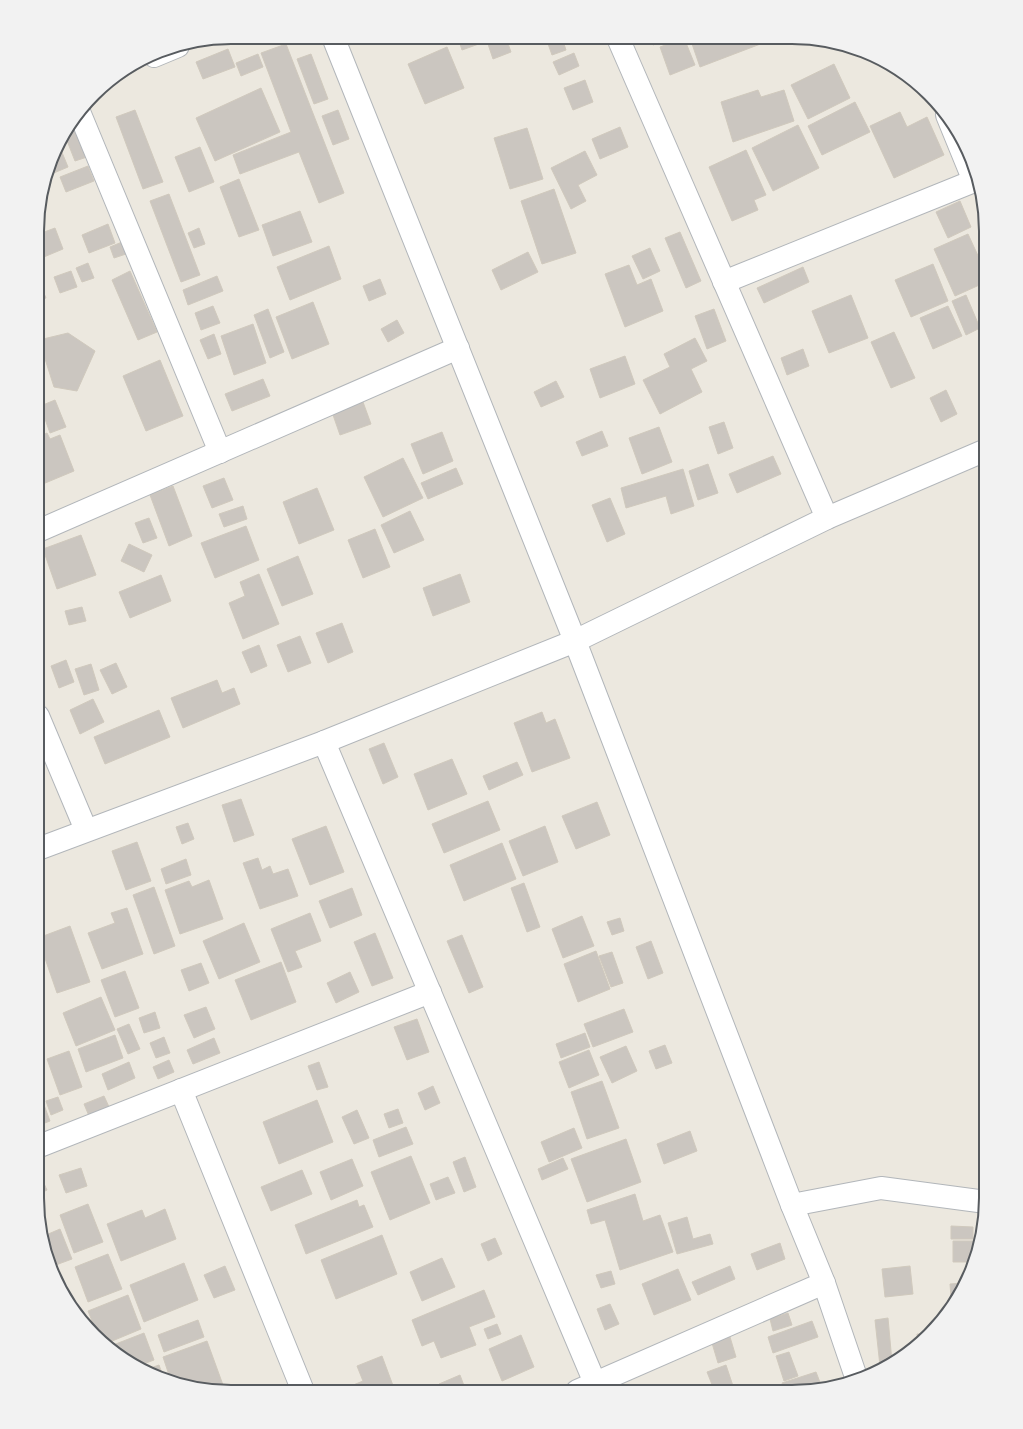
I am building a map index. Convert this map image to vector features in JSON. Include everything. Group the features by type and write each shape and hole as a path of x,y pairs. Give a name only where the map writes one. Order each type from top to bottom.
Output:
{"street":[{"path":"336,44 575,640 792,1206 824,1283 855,1374"},
{"path":"621,44 827,518"},
{"path":"82,119 220,452"},
{"path":"724,282 973,182"},
{"path":"44,528 458,348"},
{"path":"44,847 324,742 575,640 827,518 979,453"},
{"path":"44,730 86,830"},
{"path":"324,742 430,992 585,1385"},
{"path":"44,1144 430,992"},
{"path":"181,1090 301,1385"},
{"path":"792,1206 881,1188 979,1201"},
{"path":"591,1385 824,1283"}],"building":[{"path":"286,44 344,193 319,203 299,152 240,174 233,155 291,132 261,53"},
{"path":"460,44 479,44 462,50"},
{"path":"488,44 508,44 511,52 493,59"},
{"path":"548,44 564,44 566,50 552,55"},
{"path":"668,44 686,44 695,65 670,75 660,47"},
{"path":"692,44 760,44 700,67"},
{"path":"447,47 464,88 425,104 408,64"},
{"path":"228,49 235,67 203,79 196,62"},
{"path":"574,53 579,66 559,75 553,62"},
{"path":"258,54 263,67 241,76 236,63"},
{"path":"311,54 328,99 314,104 297,59"},
{"path":"834,64 850,98 808,119 791,85"},
{"path":"585,80 593,102 573,110 564,88"},
{"path":"261,88 280,132 215,161 196,118"},
{"path":"758,90 761,97 784,90 794,121 733,142 721,102"},
{"path":"855,102 870,132 822,155 808,126"},
{"path":"135,110 163,182 143,189 116,117"},
{"path":"338,110 349,139 333,145 322,116"},
{"path":"900,112 907,127 927,117 944,155 894,178 870,126"},
{"path":"798,125 819,168 773,191 752,148"},
{"path":"76,127 87,157 75,161 67,141"},
{"path":"620,127 628,147 600,159 592,139"},
{"path":"527,128 543,179 510,189 494,138"},
{"path":"200,147 214,182 189,192 175,157"},
{"path":"746,150 766,195 754,200 758,210 732,221 709,167"},
{"path":"62,151 68,167 53,173"},
{"path":"585,151 597,175 578,185 586,201 571,209 551,168"},
{"path":"88,166 94,181 66,192 60,177"},
{"path":"239,179 259,230 239,237 220,187"},
{"path":"554,189 576,253 542,264 521,201"},
{"path":"169,194 200,275 181,282 150,201"},
{"path":"960,201 971,227 948,238 936,212"},
{"path":"300,211 312,242 273,256 262,225"},
{"path":"108,224 115,243 89,253 82,235"},
{"path":"55,228 63,249 44,257 44,232"},
{"path":"199,228 205,244 194,248 188,233"},
{"path":"680,232 701,281 686,288 665,238"},
{"path":"968,234 979,258 979,285 955,296 934,249"},
{"path":"122,242 126,254 114,258 110,247"},
{"path":"329,246 341,279 290,300 277,267"},
{"path":"650,248 660,271 643,279 632,256"},
{"path":"528,252 538,272 501,290 492,270"},
{"path":"88,263 94,278 82,282 76,268"},
{"path":"933,264 948,301 911,317 895,280"},
{"path":"629,265 637,285 651,279 663,311 625,327 605,274"},
{"path":"803,267 809,282 764,303 757,288"},
{"path":"71,271 77,287 60,293 54,277"},
{"path":"130,271 157,332 138,340 112,280"},
{"path":"217,276 223,291 188,305 183,290"},
{"path":"380,279 386,294 369,301 363,286"},
{"path":"851,295 868,338 829,353 812,311"},
{"path":"966,295 979,328 966,335 952,301"},
{"path":"313,302 329,344 292,359 276,317"},
{"path":"213,306 220,323 201,330 195,313"},
{"path":"948,306 962,336 933,349 920,318"},
{"path":"268,309 284,352 270,358 254,315"},
{"path":"714,309 726,341 707,349 695,316"},
{"path":"397,320 404,333 388,342 381,329"},
{"path":"253,324 266,363 234,375 221,336"},
{"path":"894,332 915,378 891,388 871,342"},
{"path":"68,333 95,351 77,391 54,387 44,356 44,339"},
{"path":"214,334 221,354 208,359 200,340"},
{"path":"695,338 707,361 691,369 702,392 660,414 643,380 670,367 664,354"},
{"path":"803,349 809,366 787,375 781,358"},
{"path":"625,356 635,384 600,398 590,369"},
{"path":"160,360 183,416 146,431 123,376"},
{"path":"263,379 270,396 232,411 225,394"},
{"path":"556,381 564,397 541,407 534,392"},
{"path":"946,390 957,414 941,422 930,398"},
{"path":"55,400 66,427 50,433 44,419 44,405"},
{"path":"363,402 371,424 340,435 332,412"},
{"path":"724,422 733,448 718,454 709,427"},
{"path":"659,427 672,462 642,474 629,438"},
{"path":"602,431 608,446 582,456 576,442"},
{"path":"442,432 453,461 423,474 411,444"},
{"path":"47,433 50,439 60,435 74,471 44,484 44,434"},
{"path":"773,456 781,474 737,493 729,474"},
{"path":"403,458 423,498 383,517 364,477"},
{"path":"708,464 718,493 698,500 689,471"},
{"path":"456,468 463,484 428,499 421,483"},
{"path":"683,469 694,506 671,514 666,496 626,508 621,488"},
{"path":"224,478 233,500 212,508 203,486"},
{"path":"173,486 192,536 169,546 150,495"},
{"path":"317,488 334,530 299,544 283,502"},
{"path":"610,498 625,534 607,542 592,505"},
{"path":"243,506 247,519 224,527 219,514"},
{"path":"410,511 424,540 394,553 381,525"},
{"path":"149,518 157,538 143,543 135,523"},
{"path":"246,526 259,560 215,578 201,543"},
{"path":"375,529 390,567 363,578 348,540"},
{"path":"81,535 96,575 57,589 44,549"},
{"path":"129,544 152,555 144,572 121,561"},
{"path":"298,556 313,594 282,606 267,569"},
{"path":"259,574 279,624 243,639 229,603 245,596 240,582"},
{"path":"460,574 470,602 433,616 423,588"},
{"path":"161,575 171,601 130,618 119,592"},
{"path":"82,607 86,621 69,625 65,611"},
{"path":"342,623 353,652 328,663 316,633"},
{"path":"300,636 311,663 288,672 277,645"},
{"path":"259,645 267,666 251,673 242,652"},
{"path":"66,660 74,682 59,688 51,666"},
{"path":"116,663 127,687 112,694 100,670"},
{"path":"91,664 99,690 84,695 75,669"},
{"path":"217,680 222,693 234,688 240,704 183,728 171,698"},
{"path":"93,699 104,722 80,734 70,710"},
{"path":"159,710 170,737 105,764 94,737"},
{"path":"542,712 546,723 555,719 570,758 532,772 514,723"},
{"path":"384,743 398,777 383,784 369,749"},
{"path":"452,759 467,794 428,810 414,774"},
{"path":"517,762 523,775 489,790 483,776"},
{"path":"241,799 254,835 234,842 222,805"},
{"path":"488,801 500,830 444,853 432,824"},
{"path":"597,802 610,835 576,849 562,816"},
{"path":"188,823 194,839 182,844 176,827"},
{"path":"326,826 344,872 310,885 292,839"},
{"path":"545,826 558,862 523,876 509,841"},
{"path":"137,842 151,881 126,890 112,851"},
{"path":"502,843 516,879 464,901 450,865"},
{"path":"258,858 262,870 270,866 273,874 288,869 298,896 260,909 243,863"},
{"path":"186,859 191,875 166,884 161,869"},
{"path":"209,880 223,919 180,934 165,890 189,881 192,887"},
{"path":"524,883 540,927 527,932 511,888"},
{"path":"154,887 175,946 154,954 133,895"},
{"path":"352,888 362,915 330,928 319,901"},
{"path":"127,908 143,954 102,969 88,933 115,923 111,913"},
{"path":"310,913 321,941 295,951 302,967 288,972 271,929"},
{"path":"582,916 594,946 563,958 552,929"},
{"path":"620,918 624,931 612,935 607,922"},
{"path":"244,923 260,962 219,979 203,941"},
{"path":"70,926 90,982 57,993 44,955 44,936"},
{"path":"375,933 393,978 372,986 354,942"},
{"path":"462,935 483,987 469,993 447,941"},
{"path":"651,941 663,973 648,979 636,947"},
{"path":"596,951 610,989 578,1002 564,964"},
{"path":"612,952 623,983 611,987 599,956"},
{"path":"281,962 296,1002 251,1020 235,980"},
{"path":"201,963 209,983 189,991 181,970"},
{"path":"125,971 139,1008 115,1017 101,980"},
{"path":"350,972 359,992 336,1003 327,983"},
{"path":"101,997 115,1030 76,1046 63,1013"},
{"path":"206,1007 215,1029 194,1038 184,1015"},
{"path":"624,1009 633,1032 593,1047 584,1024"},
{"path":"155,1012 160,1028 144,1033 139,1018"},
{"path":"417,1019 429,1052 407,1060 394,1027"},
{"path":"129,1024 140,1049 128,1054 117,1029"},
{"path":"585,1033 590,1047 561,1058 556,1044"},
{"path":"115,1035 123,1058 86,1072 78,1049"},
{"path":"164,1037 170,1053 156,1058 150,1043"},
{"path":"214,1038 220,1053 193,1064 187,1050"},
{"path":"665,1045 672,1063 656,1069 649,1051"},
{"path":"626,1046 637,1071 612,1083 600,1057"},
{"path":"589,1050 599,1075 569,1088 559,1062"},
{"path":"69,1051 82,1087 60,1095 47,1059"},
{"path":"169,1060 174,1072 158,1079 153,1067"},
{"path":"129,1062 135,1078 108,1090 102,1074"},
{"path":"319,1062 328,1087 317,1090 308,1066"},
{"path":"602,1081 619,1128 587,1139 571,1092"},
{"path":"433,1086 440,1103 425,1110 418,1093"},
{"path":"104,1096 110,1109 89,1116 84,1104"},
{"path":"58,1097 63,1110 51,1115 46,1101"},
{"path":"317,1100 333,1142 279,1164 263,1122"},
{"path":"44,1105 50,1121 44,1123"},
{"path":"398,1109 403,1123 389,1128 384,1114"},
{"path":"357,1110 369,1138 354,1144 342,1117"},
{"path":"406,1127 413,1144 379,1157 373,1140"},
{"path":"574,1128 582,1148 549,1162 541,1142"},
{"path":"690,1131 697,1151 664,1164 657,1144"},
{"path":"626,1139 641,1182 587,1202 571,1159"},
{"path":"411,1156 430,1203 390,1220 371,1172"},
{"path":"465,1157 476,1187 464,1192 453,1162"},
{"path":"563,1158 568,1169 542,1180 538,1169"},
{"path":"352,1159 363,1186 331,1200 320,1172"},
{"path":"81,1168 87,1186 66,1193 59,1175"},
{"path":"302,1170 312,1194 271,1211 261,1187"},
{"path":"448,1177 455,1193 436,1200 430,1184"},
{"path":"44,1184 47,1190 44,1192"},
{"path":"635,1194 643,1221 660,1215 673,1252 620,1270 605,1220 591,1224 587,1210"},
{"path":"357,1200 359,1207 364,1205 373,1227 306,1254 295,1225"},
{"path":"88,1204 103,1242 74,1253 60,1215"},
{"path":"165,1209 176,1239 121,1261 107,1224 142,1210 145,1218"},
{"path":"687,1217 693,1239 710,1234 713,1244 677,1254 668,1223"},
{"path":"951,1226 973,1227 973,1239 951,1239"},
{"path":"60,1229 72,1259 56,1265 48,1234"},
{"path":"382,1235 397,1274 336,1299 321,1260"},
{"path":"495,1238 502,1254 488,1261 481,1244"},
{"path":"953,1241 974,1241 968,1262 953,1262"},
{"path":"780,1243 785,1259 757,1270 751,1254"},
{"path":"108,1254 122,1289 88,1302 75,1267"},
{"path":"442,1258 455,1287 422,1301 410,1272"},
{"path":"184,1263 198,1300 144,1322 130,1285"},
{"path":"225,1266 235,1290 214,1298 204,1275"},
{"path":"730,1266 735,1279 698,1295 692,1282"},
{"path":"910,1266 913,1294 885,1297 882,1269"},
{"path":"678,1269 691,1300 654,1315 642,1284"},
{"path":"611,1271 615,1284 601,1288 596,1275"},
{"path":"959,1283 951,1296 950,1284"},
{"path":"484,1290 495,1317 469,1327 476,1345 441,1358 434,1341 422,1346 412,1320"},
{"path":"128,1295 141,1329 111,1341 94,1324 88,1311"},
{"path":"610,1304 619,1324 605,1330 597,1309"},
{"path":"788,1313 792,1325 773,1331 770,1319"},
{"path":"888,1318 891,1356 880,1363 875,1320"},
{"path":"198,1320 204,1337 164,1352 158,1335"},
{"path":"812,1321 818,1337 773,1353 768,1337"},
{"path":"497,1324 501,1334 488,1339 484,1329"},
{"path":"144,1333 154,1360 144,1364 115,1344"},
{"path":"521,1335 534,1367 502,1381 489,1349"},
{"path":"730,1337 736,1357 718,1363 712,1343"},
{"path":"207,1341 223,1385 183,1379 169,1374 163,1357"},
{"path":"789,1352 798,1376 784,1381 776,1356"},
{"path":"382,1356 393,1385 353,1385 363,1381 357,1366"},
{"path":"159,1365 161,1372 159,1371 152,1368"},
{"path":"726,1365 733,1385 712,1385 707,1372"},
{"path":"816,1372 820,1382 804,1385 783,1385 782,1383"},
{"path":"460,1375 464,1385 439,1385"}]}
